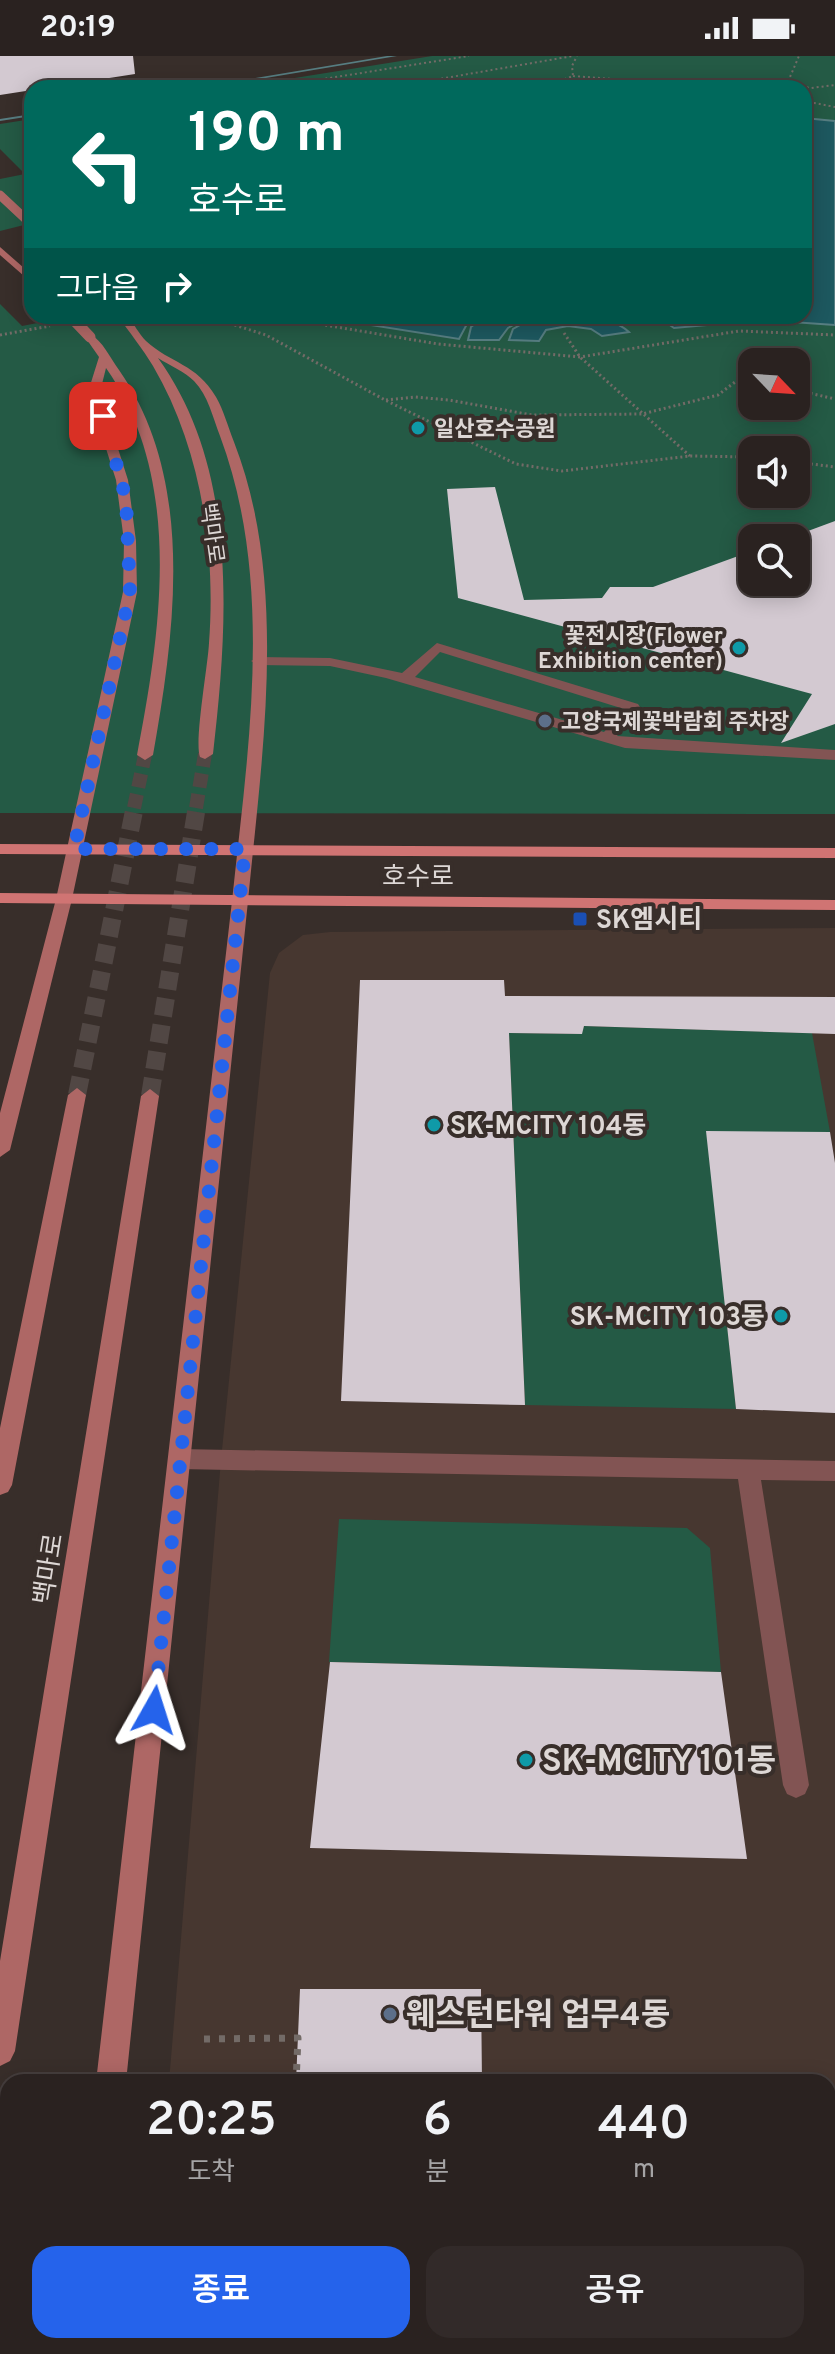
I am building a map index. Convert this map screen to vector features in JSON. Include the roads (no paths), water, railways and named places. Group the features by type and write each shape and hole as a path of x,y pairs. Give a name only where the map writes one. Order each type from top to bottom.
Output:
{"main road":[{"path":"0,195 24,218"},
{"path":"0,250 24,272"},
{"name":"백마로","path":"78,324 105,355 144,434 161,496 167,537 167,621 145,755"},
{"name":"백마로","path":"130,324 147,346 188,428 216,535 219,642 205,754"},
{"path":"112,2074 240,901 255,753 258,661 259,587 254,537 230,443 212,400 198,378 147,346"},
{"path":"0,1150 64,899 130,592 126,499 111,437 94,392 105,355"},
{"name":"호수로","path":"0,849 835,853"},
{"name":"호수로","path":"0,898 835,905"},
{"path":"0,1485 77,1095"},
{"name":"백마로","path":"0,2051 150,1096"}],"lane":[{"path":"405,679 437,647 633,707 607,738"},
{"path":"258,661 330,662 405,679 625,743 835,755"},
{"path":"179,1459 835,1471"},
{"path":"748,1470 796,1785"}],"water":[{"path":"812,119 835,121 835,325 812,323"},
{"path":"364,324 467,324 459,339"},
{"path":"475,324 515,324 499,340 468,340"},
{"path":"522,324 616,324 629,332 602,336 591,329 568,326 546,330 539,341 509,340 513,329"},
{"path":"668,324 718,324 674,328"}],"waterway":[{"path":"247,80 395,56"},
{"path":"0,120 24,116"}],"tunnel":[{"path":"196,808 205,754"},
{"path":"134,808 145,755"},
{"path":"77,1095 135,806"},
{"path":"150,1096 197,806"}],"place":[{"name":"일산호수공원","path":"418,428"},
{"name":"꽃전시장(Flower Exhibition center)","path":"739,648"},
{"name":"고양국제꽃박람회 주차장","path":"545,721"},
{"name":"SK엠시티","path":"580,919"},
{"name":"SK-MCITY 104동","path":"434,1125"},
{"name":"SK-MCITY 103동","path":"781,1316"},
{"name":"SK-MCITY 101동","path":"526,1760"},
{"name":"웨스턴타워 업무4동","path":"390,2014"}]}
